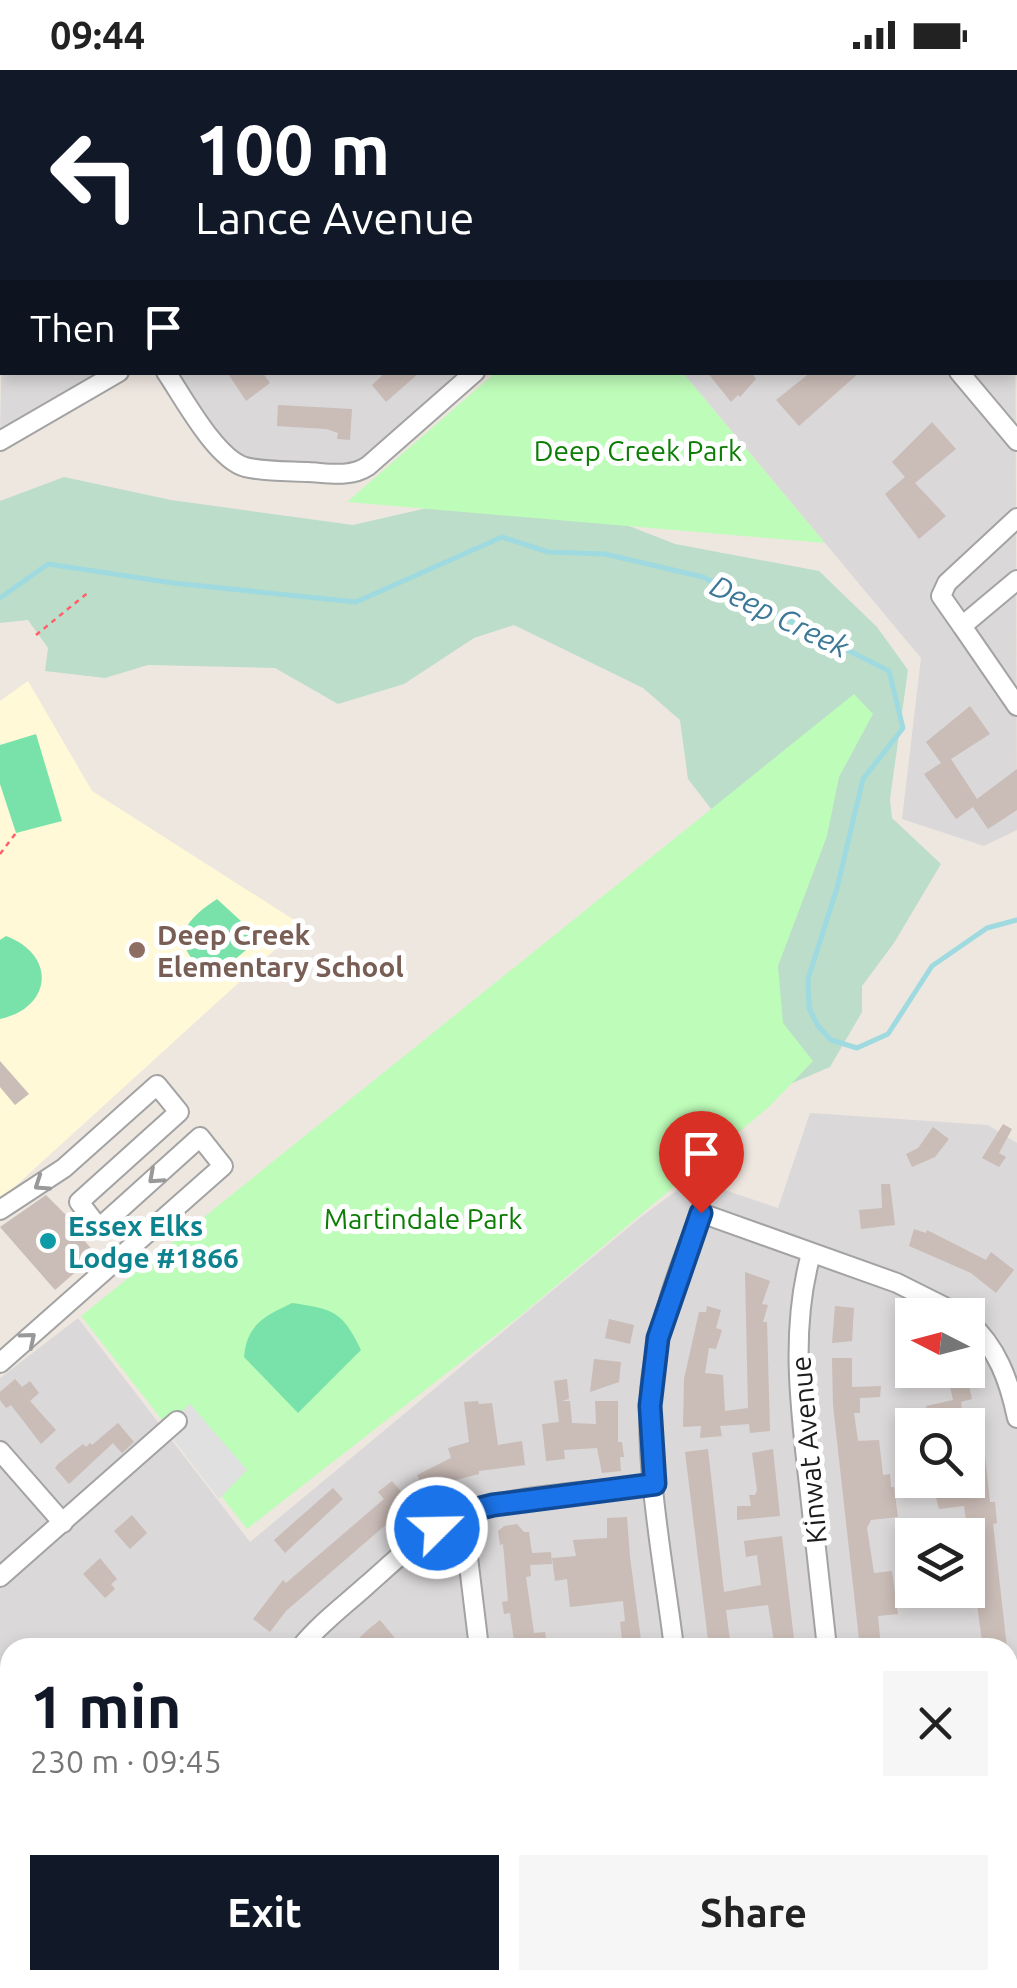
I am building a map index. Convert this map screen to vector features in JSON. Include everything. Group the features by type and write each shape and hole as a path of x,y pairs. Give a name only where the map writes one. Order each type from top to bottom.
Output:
{"street":[{"path":"0,441 113,375"},
{"path":"168,375 213,440 234,462 254,468 338,474 360,472 472,375"},
{"path":"962,375 1017,441"},
{"path":"1017,518 947,583 942,596 1017,706"},
{"path":"962,626 1017,580"},
{"path":"0,1210 64,1168 157,1085 179,1112 79,1202 99,1228 200,1137 223,1166 0,1363"},
{"path":"673,1638 650,1406 658,1338 701,1213 897,1283 927,1298"},
{"name":"Kinwat Avenue","path":"812,1254 801,1298 800,1406 826,1638"},
{"path":"985,1339 1001,1364 1017,1418"},
{"path":"0,1577 177,1421"},
{"path":"0,1452 63,1522"},
{"path":"311,1638 421,1539 455,1518 516,1501 655,1484"},
{"path":"455,1518 466,1549 478,1638"}],"path":[{"path":"36,635 90,590"},
{"path":"0,854 16,833"}],"shaded area":[{"path":"1,375 116,375 0,441"},
{"path":"168,375 474,375 368,466 243,467"},
{"path":"685,375 1016,375 1017,830 984,846 902,819 921,658"},
{"name":"Deep Creek Elementary School","path":"28,681 92,791 302,925 0,1200 0,701"},
{"path":"810,1113 988,1125 1017,1143 1017,1638 0,1638 0,1378 78,1318 250,1542 641,1217 692,1179 778,1208"},
{"path":"190,1404 247,1470 219,1499 164,1427"}],"green space":[{"name":"Deep Creek Park","path":"493,375 685,375 825,543 347,502"},
{"path":"64,477 171,500 353,525 436,506 545,493 675,544 819,571 877,627 908,670 890,799 892,818 941,864 894,943 862,986 862,1012 830,1067 762,1096 749,858 688,779 680,720 643,688 514,625 474,638 404,684 338,704 275,668 148,665 105,678 45,671 48,648 28,620 0,623 0,501"},
{"name":"Martindale Park","path":"854,694 873,714 839,777 827,836 778,966 783,1023 813,1061 770,1106 520,1316 247,1529 81,1316"},
{"path":"36,734 62,821 16,833 0,784 0,745"},
{"path":"217,899 254,933 253,944 212,979 190,957 184,937 193,919"},
{"path":"6,936 34,955 42,980 30,1004 0,1019 0,940"},
{"path":"292,1303 335,1314 361,1350 298,1413 244,1357 249,1336 259,1322"}],"building":[{"path":"229,375 264,375 270,383 246,401"},
{"path":"383,375 417,375 386,402 372,385"},
{"path":"709,375 753,375 756,379 731,402"},
{"path":"807,375 857,375 799,426 776,400"},
{"path":"278,405 352,409 350,440 337,439 338,433 326,429 277,426"},
{"path":"932,422 956,449 915,483 946,516 919,539 885,494 905,477 892,462"},
{"path":"970,706 990,734 951,759 977,799 1017,769 1017,810 988,829 973,807 956,819 924,774 941,763 926,742"},
{"path":"0,1061 29,1094 15,1105 0,1087"},
{"path":"1003,1124 1012,1129 999,1153 1006,1157 999,1167 982,1158"},
{"path":"933,1127 949,1139 935,1157 912,1167 906,1154 918,1148"},
{"path":"881,1184 890,1184 895,1225 861,1229 859,1210 882,1208"},
{"name":"Essex Elks Lodge #1866","path":"46,1195 71,1220 75,1217 87,1232 81,1237 96,1254 55,1290 0,1227"},
{"path":"914,1229 926,1233 927,1230 986,1260 991,1252 1014,1270 996,1293 971,1273 909,1246"},
{"path":"745,1272 770,1281 762,1304 768,1305 763,1322 767,1322 770,1431 750,1433 749,1424 720,1426 722,1436 700,1438 701,1426 683,1427 684,1379 699,1312 706,1312 707,1306 721,1310 716,1328 722,1330 716,1349 709,1348 705,1373 723,1375 725,1411 748,1408"},
{"path":"835,1306 854,1308 852,1341 832,1343"},
{"path":"609,1319 634,1325 630,1344 605,1338"},
{"path":"832,1358 852,1358 852,1387 881,1386 880,1397 860,1398 860,1413 854,1413 858,1441 879,1440 883,1475 890,1474 898,1517 871,1520 867,1528 874,1573 892,1571 898,1614 878,1616 880,1638 859,1638 833,1405"},
{"path":"594,1359 621,1362 619,1382 590,1392"},
{"path":"15,1379 22,1387 30,1381 39,1393 30,1401 56,1430 41,1444 11,1405 6,1408 0,1400 0,1392"},
{"path":"567,1379 569,1399 562,1401 570,1401 572,1423 596,1424 595,1401 618,1401 618,1442 622,1442 624,1457 620,1457 621,1471 602,1473 597,1448 564,1450 565,1459 546,1461 542,1424 559,1422 554,1381"},
{"path":"950,1388 969,1388 972,1399 961,1402 962,1408 926,1408 926,1406 953,1400"},
{"path":"464,1402 492,1403 498,1445 522,1441 525,1465 479,1471 426,1493 417,1475 451,1458 448,1448 469,1442"},
{"path":"118,1423 134,1442 122,1453 113,1443 69,1484 55,1468 58,1464 83,1444 92,1445"},
{"path":"708,1449 724,1592 761,1585 757,1555 746,1557 744,1541 782,1536 794,1638 773,1638 768,1605 726,1610 730,1638 708,1638 685,1452"},
{"path":"773,1449 780,1516 737,1520 737,1506 751,1506 749,1495 755,1495 757,1490 752,1453"},
{"path":"985,1454 990,1502 995,1502 997,1523 993,1524 1006,1638 982,1638 977,1608 985,1608 985,1518 966,1518 964,1506 939,1509 936,1498 985,1498"},
{"path":"392,1481 411,1503 286,1611 270,1632 253,1619 283,1580 286,1583 384,1499 378,1492"},
{"path":"333,1488 343,1499 285,1553 274,1540"},
{"path":"132,1515 147,1533 130,1549 114,1531"},
{"path":"627,1517 641,1638 622,1638 623,1601 570,1607 567,1579 555,1581 552,1558 576,1556 573,1540 607,1538 607,1518"},
{"path":"517,1524 529,1532 532,1553 551,1552 552,1564 530,1565 531,1576 526,1577 534,1633 545,1632 546,1638 514,1638 510,1613 504,1614 502,1602 508,1601 503,1544 500,1545 498,1531"},
{"path":"100,1558 117,1579 111,1584 115,1589 105,1598 83,1574"},
{"path":"380,1620 395,1638 359,1638"}],"waterway":[{"name":"Deep Creek","path":"0,598 48,564 173,583 356,602 502,537 548,552 605,554 703,577 889,671 903,728 863,779 837,888 808,979 809,1008 818,1026 831,1040 857,1048 888,1034 932,966 987,928 1017,920"}],"place":[{"name":"Deep Creek Elementary School","path":"137,950"},
{"name":"Essex Elks Lodge #1866","path":"48,1241"}],"route":[{"path":"437,1528 493,1505 655,1484 650,1406 658,1338 701,1213"}]}
